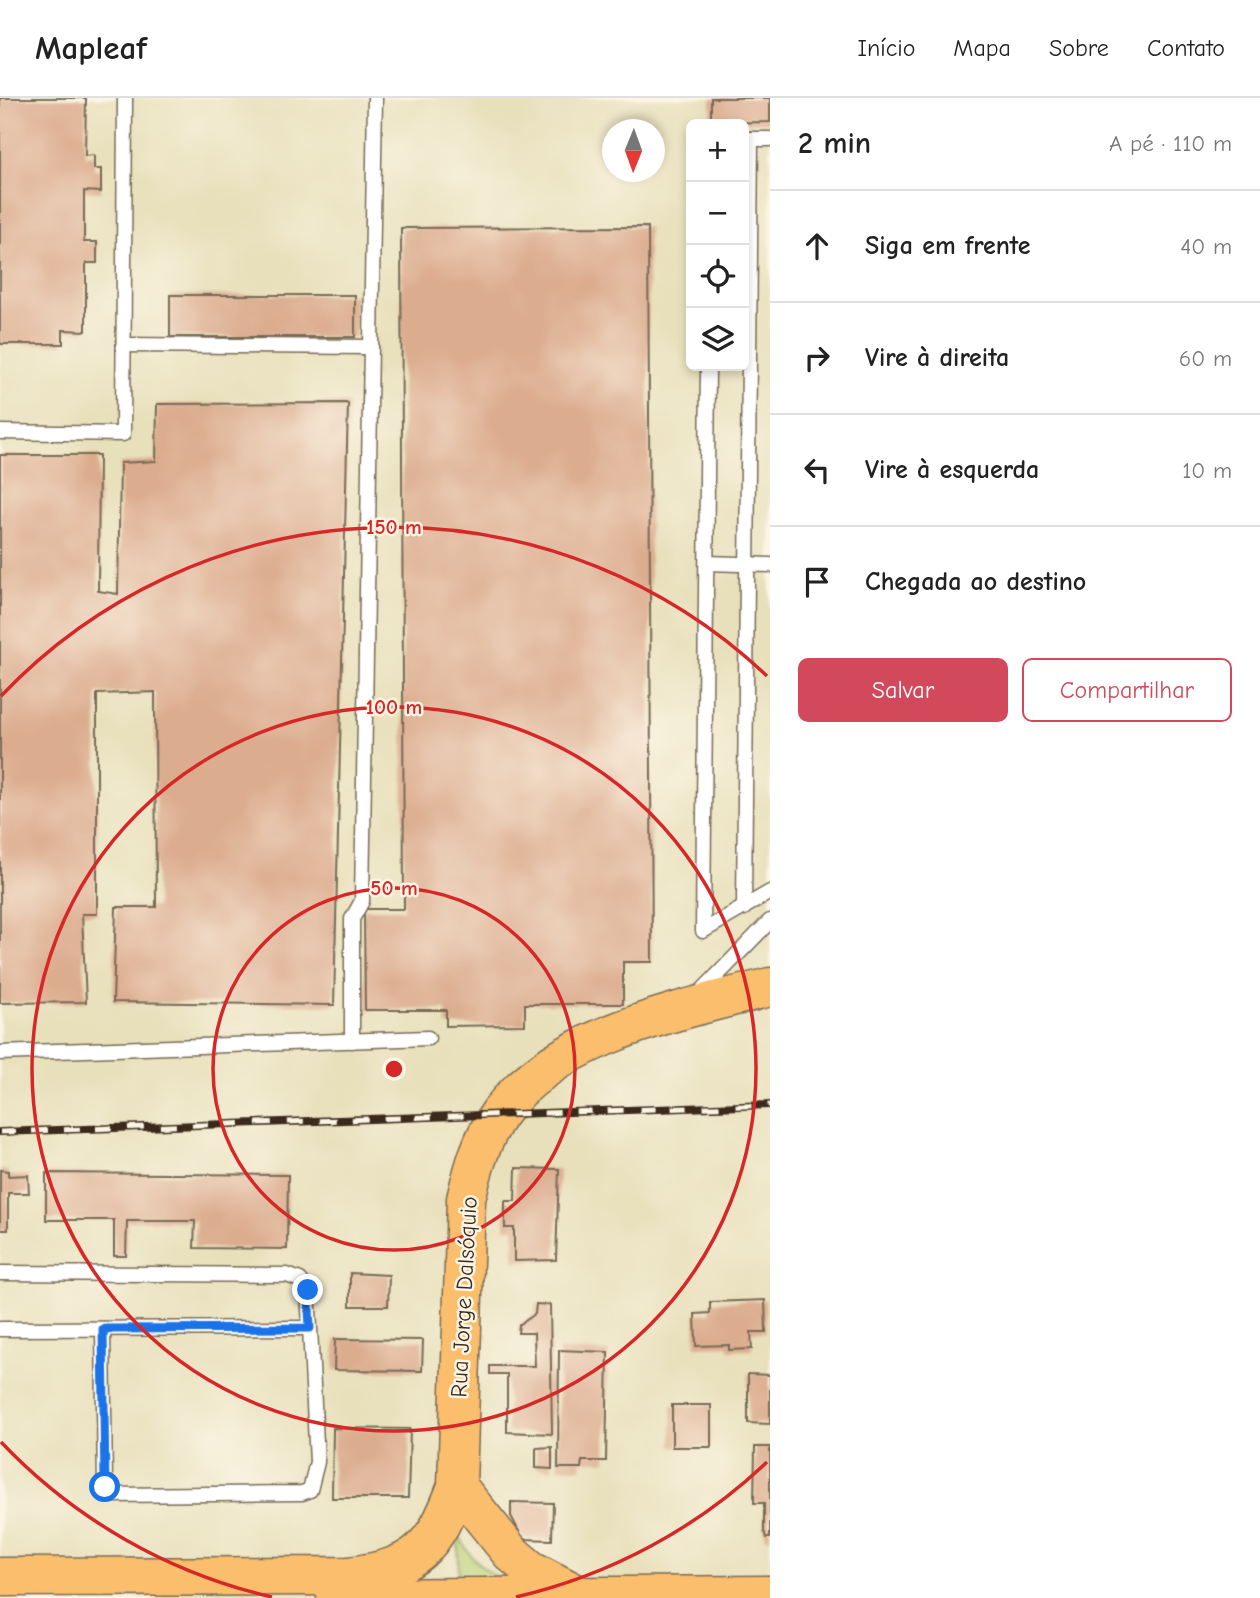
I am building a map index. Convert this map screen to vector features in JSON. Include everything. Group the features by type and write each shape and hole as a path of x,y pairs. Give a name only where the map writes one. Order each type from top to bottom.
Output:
{"highway":[{"name":"Rua Jorge Dalsóquio","path":"0,1577 311,1577 377,1573 401,1564 426,1547 442,1525 457,1486 466,1199 474,1166 499,1115 531,1079 574,1052 682,1010 770,987"},
{"path":"457,1486 511,1553 531,1570 581,1597"},
{"path":"239,1598 770,1595"}],"lane":[{"path":"0,432 123,434 125,98"},
{"path":"352,1041 352,919 362,901 374,98"},
{"path":"749,139 770,139"},
{"path":"744,908 747,182"},
{"path":"124,345 371,347"},
{"path":"708,371 703,931 770,892"},
{"path":"706,563 770,565"},
{"path":"682,1010 770,921"},
{"path":"0,1053 428,1038"},
{"path":"0,1273 287,1275 300,1280 308,1290 317,1462 310,1490 302,1493 111,1495 105,1487 103,1329"},
{"path":"0,1329 310,1328"}],"green space":[{"path":"458,1531 467,1550 479,1564 513,1585 459,1585"}],"building":[{"path":"0,98 86,98 85,156 94,155 94,169 101,169 101,192 84,191 84,242 97,242 97,263 86,263 86,331 63,330 63,344 0,344"},
{"path":"711,98 770,98 770,122 711,119"},
{"path":"648,227 652,962 623,962 623,1004 525,1004 525,1025 446,1026 446,1010 365,1010 364,909 404,909 401,228"},
{"path":"170,295 355,295 355,337 170,337"},
{"path":"348,403 334,1005 113,1002 116,907 156,907 155,692 97,694 97,914 82,914 86,1002 0,1003 0,455 99,455 98,591 118,594 120,463 156,461 157,404"},
{"path":"516,1168 559,1169 556,1260 514,1261 514,1228 505,1228 505,1201 515,1201"},
{"path":"0,1170 8,1171 8,1176 28,1175 29,1193 8,1193 8,1230 0,1230"},
{"path":"46,1173 288,1175 287,1249 194,1248 195,1221 127,1221 126,1256 114,1256 114,1220 46,1220"},
{"path":"350,1273 389,1275 388,1306 350,1306"},
{"path":"765,1300 766,1332 751,1332 752,1349 729,1350 729,1345 696,1346 695,1314 710,1313 710,1302"},
{"path":"536,1304 550,1305 552,1434 507,1432 507,1374 490,1374 490,1366 535,1366 534,1333 518,1333 519,1325 535,1314"},
{"path":"335,1339 423,1340 422,1371 334,1370"},
{"path":"559,1350 608,1352 606,1461 582,1461 581,1468 558,1468"},
{"path":"748,1374 770,1375 770,1424 748,1423"},
{"path":"672,1405 711,1405 711,1447 672,1447"},
{"path":"333,1428 410,1429 408,1498 332,1498"},
{"path":"552,1447 552,1469 536,1468 536,1448"},
{"path":"755,1447 770,1447 770,1538 766,1538 764,1531 764,1503 754,1503"},
{"path":"511,1502 553,1503 552,1540 523,1539 511,1516"}],"railway":[{"path":"0,1132 770,1105"}],"route":[{"path":"105,1487 103,1329 310,1328 308,1290"}]}
